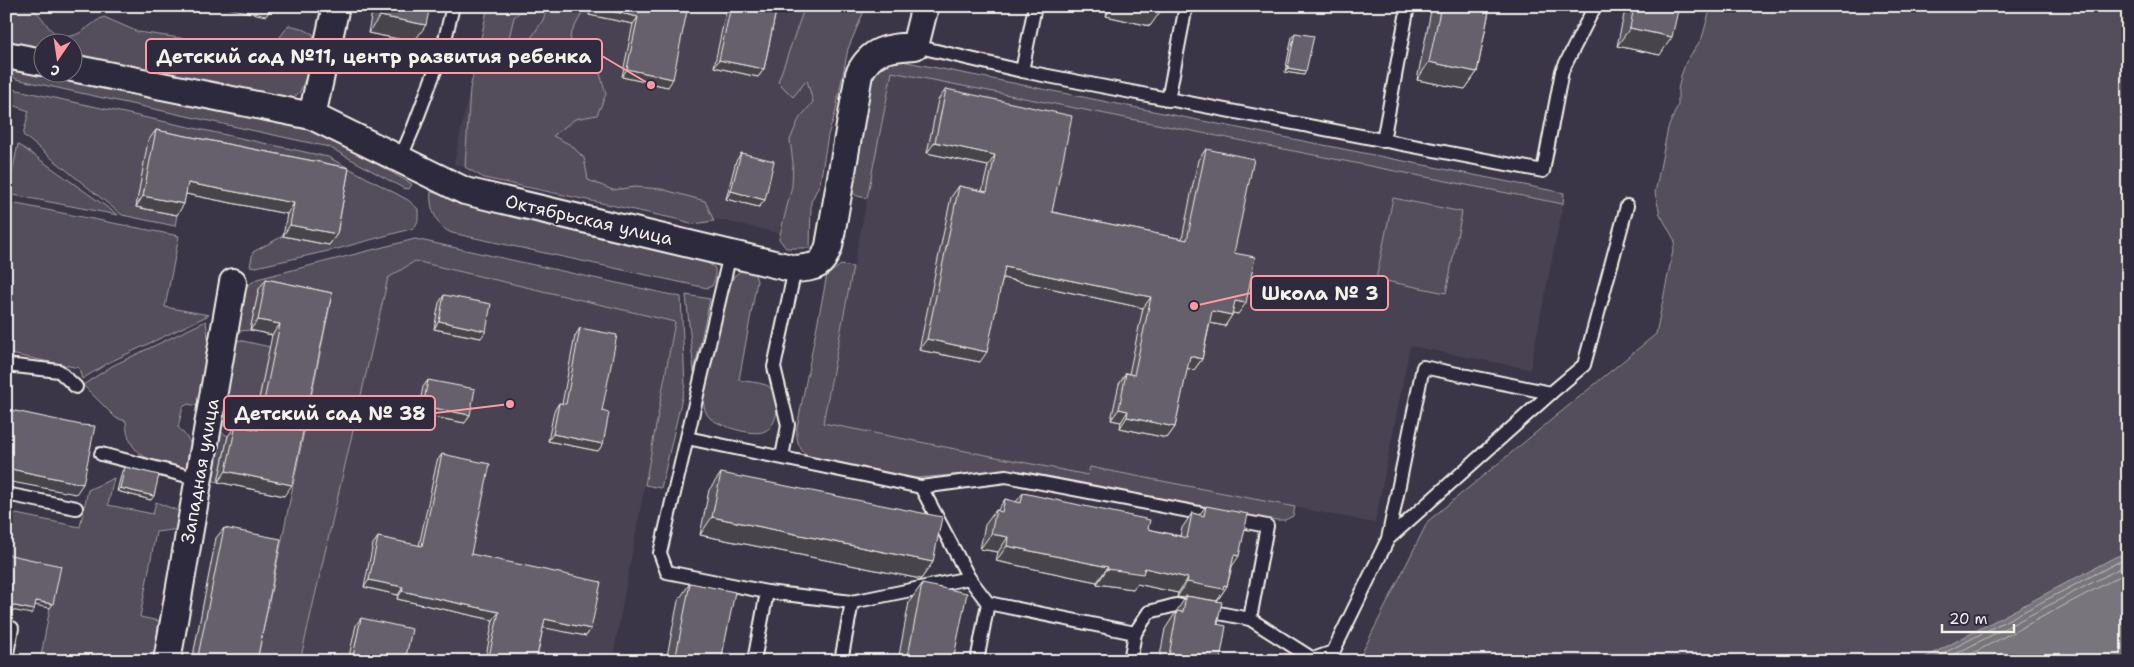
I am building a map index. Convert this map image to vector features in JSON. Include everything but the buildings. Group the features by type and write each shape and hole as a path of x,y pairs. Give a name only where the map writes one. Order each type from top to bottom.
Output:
{"street":[{"path":"312,116 336,6"},
{"path":"915,46 925,6"},
{"name":"Октябрьская улица","path":"82,70 312,116 465,191 795,269 816,267 825,259 829,246 859,74 865,62 872,55 891,48 915,46"},
{"path":"7,61 32,62"},
{"name":"Западная улица","path":"167,661 233,282"}],"lane":[{"path":"400,159 414,129 442,52 452,6"},
{"path":"1022,71 1035,6"},
{"path":"1168,100 1186,6"},
{"path":"1383,141 1408,6"},
{"path":"915,46 1022,71 1543,171 1562,71 1595,6"},
{"path":"1388,539 1584,365 1627,206"},
{"path":"730,254 660,552 667,572 767,592 852,602 969,578"},
{"path":"782,457 788,426 774,367 795,269"},
{"path":"6,365 59,371 76,387"},
{"path":"1130,661 1135,633 1149,612 1176,605 1250,620 1313,660 1333,652 1388,539 1423,367 1551,393"},
{"path":"687,438 921,487 1006,476 1267,526 1250,620"},
{"path":"101,454 199,478"},
{"path":"921,487 969,578 988,603 1135,633"},
{"path":"6,494 76,508"},
{"path":"754,661 767,592"},
{"path":"841,661 852,602"},
{"path":"976,661 988,603"},
{"path":"6,658 12,628"}],"shaded area":[{"path":"6,6 29,7 40,16 54,32 32,32 32,50 6,46"},
{"path":"487,6 847,6 799,237 454,164"},
{"path":"488,6 527,6 514,17 509,38 531,38 543,20 548,6 583,6 581,15 570,36 575,57 599,70 606,94 597,115 575,119 553,136 571,145 584,158 588,180 613,190 635,187 661,189 705,201 714,221 693,224 484,178 465,167 470,89"},
{"path":"805,6 866,6 848,49 835,114 828,135 820,183 811,202 810,248 786,248 779,239 792,186 793,163 790,140 799,119 813,102 807,80 793,97 778,82"},
{"path":"1711,6 2128,6 2128,552 1919,661 1358,661 1428,521 1656,334 1675,241 1660,214 1655,193 1668,128 1678,105 1678,90 1681,76 1686,62 1702,38"},
{"path":"104,17 138,32 187,39 224,48 261,48 274,45 289,25 313,34 315,46 313,58 300,92 291,100 193,78 143,71 82,57 81,32"},
{"path":"897,60 1564,193 1563,204 892,72 867,198 857,196 850,191 870,70 877,64"},
{"path":"14,69 32,71 32,82 82,82 82,79 280,115 310,126 412,184 409,189 403,188 329,147 16,79 11,74"},
{"path":"892,72 1563,204 1530,369 1410,346 1375,523 1091,467 1089,475 823,423"},
{"path":"13,89 328,157 408,200 418,209 418,221 414,228 337,249 256,267 250,266 253,252 283,236 329,245 342,179 149,141 136,207 177,215 175,226 122,215 23,135 29,111 7,103 7,95"},
{"path":"18,144 118,215 8,194"},
{"path":"431,192 706,262 715,268 715,279 712,286 707,288 452,233 438,222 431,204"},
{"path":"1393,198 1462,212 1446,293 1376,279"},
{"path":"6,202 179,236 165,307 209,315 110,362 82,379 79,368 6,353"},
{"path":"415,239 681,297 685,385 661,488 645,485 675,322 415,261 388,278 300,661 257,661 331,300 264,285 259,289 250,330 230,332 243,289 257,279"},
{"path":"415,261 675,322 612,661 300,661 388,278"},
{"path":"841,265 853,267 823,423 1088,475 1090,467 1295,507 1293,516 1285,520 1276,520 1004,471 916,478 807,456 801,450 798,443 797,427 827,275"},
{"path":"744,269 755,275 757,281 739,380 766,385 775,394 777,401 774,422 765,431 753,433 737,430 714,421 707,414 703,400 729,289 734,276"},
{"path":"686,295 710,299 694,372"},
{"path":"206,321 208,337 212,340 203,407 188,404 183,407 178,427 193,449 192,459 182,470 152,460 137,450 131,443 126,421 116,418 83,385 112,366"},
{"path":"229,338 270,347 251,436 214,422"},
{"path":"213,427 228,436 218,482 207,479"},
{"path":"114,478 108,505 153,514 156,502 181,512 180,529 156,532 140,617 164,622 155,661 40,661 50,608 6,559 6,512 80,527 88,490"}],"water":[{"path":"2128,552 2128,661 1919,661 2115,557"}],"place":[{"name":"Детский сад №11, центр развития ребенка","path":"651,85"},
{"name":"Школа № 3","path":"1194,306"},
{"name":"Детский сад № 38","path":"510,404"}]}
